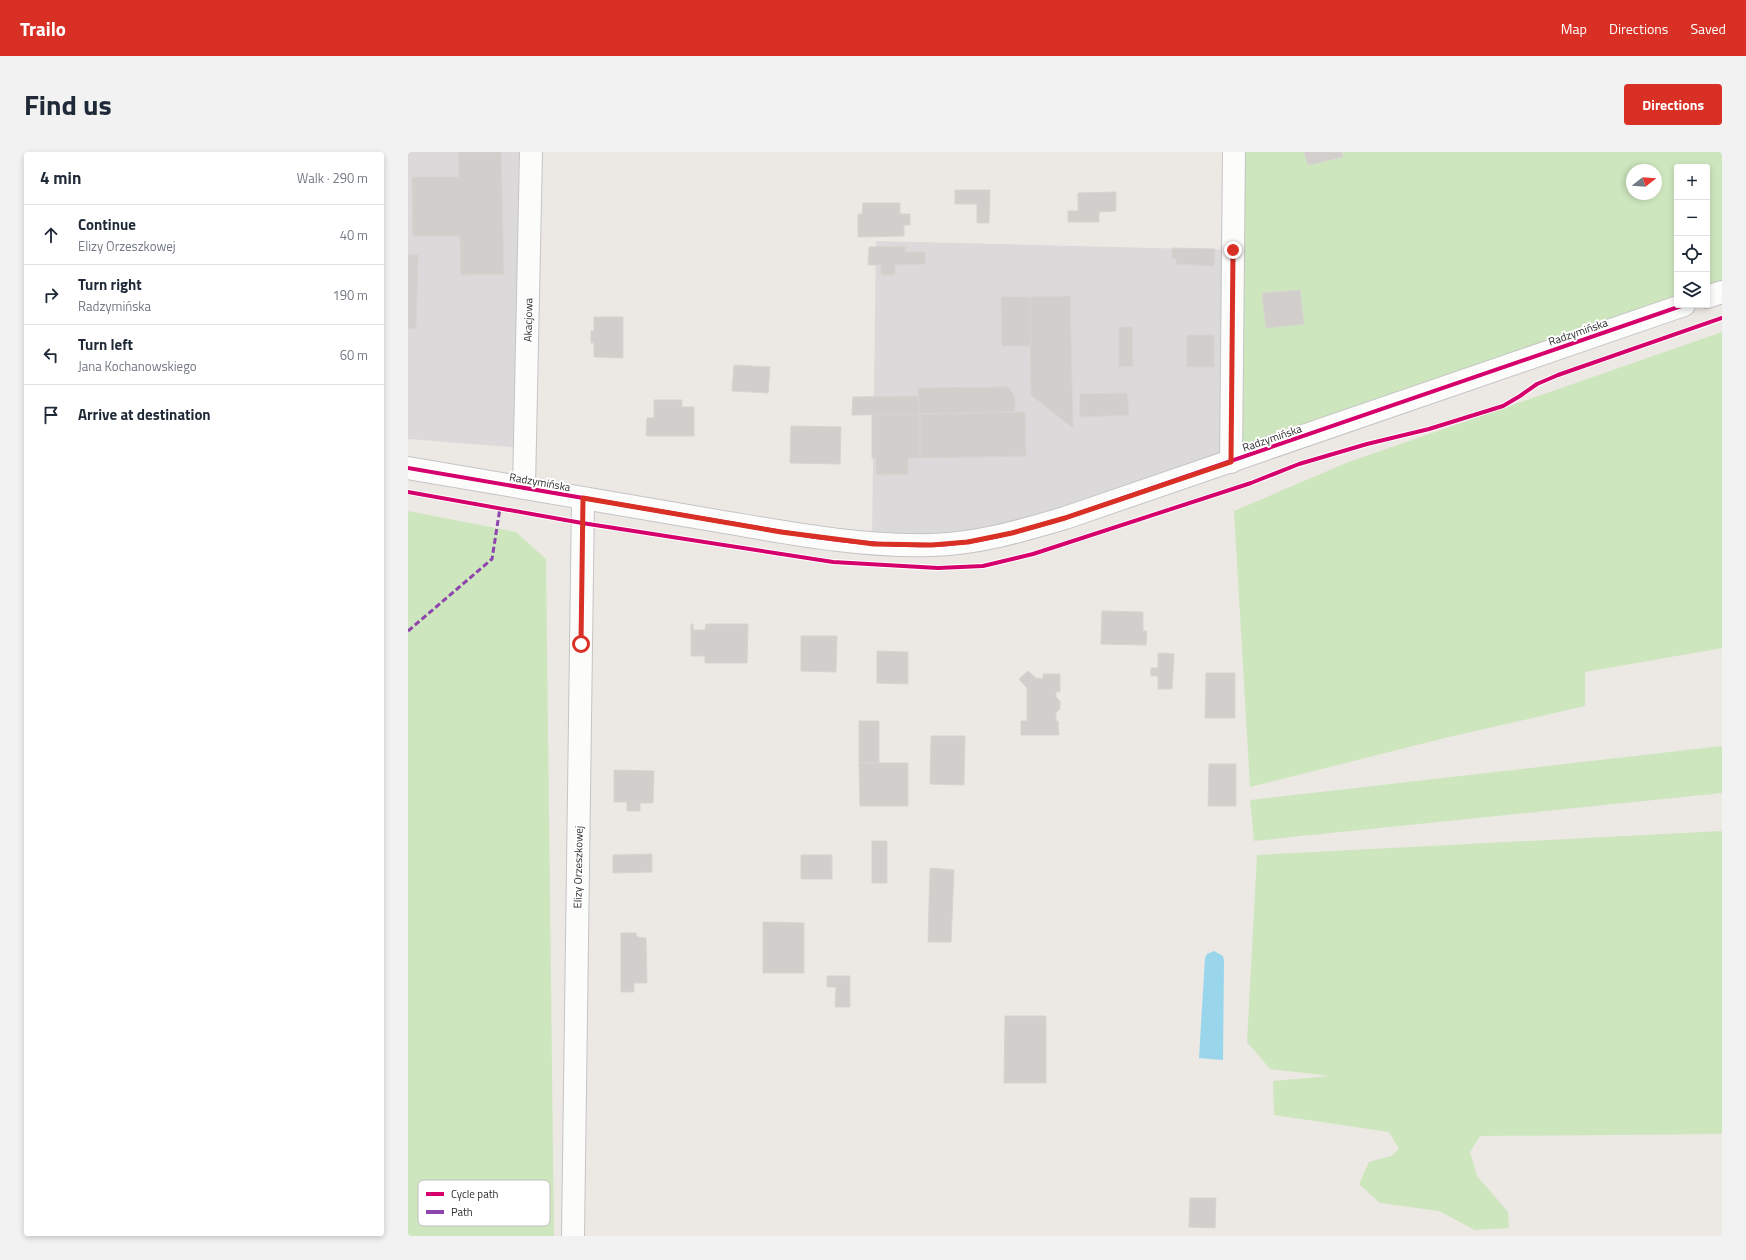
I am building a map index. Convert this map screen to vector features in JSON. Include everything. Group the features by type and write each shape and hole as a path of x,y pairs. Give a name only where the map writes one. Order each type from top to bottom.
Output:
{"street":[{"name":"Akacjowa","path":"524,488 531,152"},
{"path":"1231,462 1234,152"},
{"path":"1710,296 1722,292"},
{"name":"Radzymińska","path":"408,468 781,532 866,543 932,545 968,542 1019,531 1065,518 1675,308"},
{"name":"Elizy Orzeszkowej","path":"573,1236 583,498"}],"shaded area":[{"path":"408,152 537,152 522,448 408,439"},
{"path":"876,241 1233,250 1231,456 999,544 872,538"}],"green space":[{"path":"1234,152 1722,152 1722,290 1710,294 1710,164 1674,164 1674,306 1231,456"},
{"path":"1722,332 1722,648 1585,672 1585,706 1449,737 1250,787 1234,511 1346,463"},
{"path":"408,511 516,532 546,559 554,1236 408,1236"},
{"path":"1722,746 1722,793 1254,841 1250,800"},
{"path":"1722,831 1722,1134 1480,1136 1470,1152 1477,1176 1508,1212 1509,1228 1475,1230 1439,1211 1380,1203 1359,1184 1369,1162 1391,1156 1399,1149 1389,1132 1274,1115 1273,1081 1330,1076 1270,1069 1247,1042 1257,855"}],"water":[{"path":"1214,951 1223,956 1224,961 1223,1060 1199,1058 1205,958 1207,954"}],"building":[{"path":"458,152 501,152 504,274 461,275 460,236 413,236 412,177 459,177"},
{"path":"1304,152 1342,152 1343,157 1308,165"},
{"path":"955,190 990,190 989,223 977,223 977,204 955,204"},
{"path":"1116,192 1116,211 1099,212 1099,222 1068,222 1068,211 1078,211 1078,193"},
{"path":"863,203 900,203 900,214 910,214 910,225 904,225 904,236 858,237 858,214 862,214"},
{"path":"905,246 905,252 925,252 925,264 895,265 895,275 881,275 881,265 868,265 869,247"},
{"path":"1172,248 1215,249 1214,266 1176,264 1176,259 1172,259"},
{"path":"408,255 418,255 416,329 408,328"},
{"path":"1300,290 1304,324 1266,328 1262,293"},
{"path":"1070,296 1073,428 1031,395 1030,297"},
{"path":"1001,297 1030,297 1031,346 1002,346"},
{"path":"594,317 623,317 623,358 594,357 594,343 591,343 591,331 594,331"},
{"path":"1119,327 1132,327 1133,366 1119,367"},
{"path":"1187,335 1214,335 1214,367 1187,367"},
{"path":"734,365 770,367 768,393 732,391"},
{"path":"1008,387 1015,397 1015,412 920,414 918,388"},
{"path":"1127,393 1129,415 1080,417 1080,394"},
{"path":"918,396 920,414 852,415 853,397"},
{"path":"654,400 682,400 682,407 694,407 694,436 646,436 647,418 654,418"},
{"path":"1025,412 1026,456 920,458 920,414"},
{"path":"920,414 920,458 908,458 908,474 876,475 876,458 872,458 872,415"},
{"path":"791,426 841,427 840,464 790,463"},
{"path":"1102,611 1143,612 1143,631 1147,631 1146,645 1101,644"},
{"path":"691,624 693,624 693,630 705,630 706,624 748,624 747,663 705,663 705,656 691,656"},
{"path":"801,636 837,636 836,672 801,671"},
{"path":"877,651 908,652 908,684 877,683"},
{"path":"1158,653 1174,654 1172,689 1158,689 1158,676 1151,676 1151,668 1158,668"},
{"path":"1028,671 1036,678 1043,679 1043,674 1060,674 1060,692 1056,692 1056,697 1060,701 1060,709 1056,713 1059,735 1021,735 1021,721 1027,721 1027,688 1019,679"},
{"path":"1206,673 1235,673 1235,718 1205,718"},
{"path":"859,721 879,721 879,763 859,763"},
{"path":"931,736 965,736 964,785 930,784"},
{"path":"859,763 908,763 908,806 860,806"},
{"path":"1209,764 1236,764 1236,806 1208,806"},
{"path":"614,770 654,771 653,803 640,803 640,811 627,811 627,802 614,802"},
{"path":"872,841 887,841 887,883 872,883"},
{"path":"652,854 652,872 613,873 613,855"},
{"path":"801,855 832,855 832,879 801,879"},
{"path":"930,868 954,870 951,942 928,942"},
{"path":"763,922 804,923 804,973 763,973"},
{"path":"621,933 636,933 637,937 646,938 647,983 634,983 634,992 621,992"},
{"path":"827,976 850,976 850,1007 835,1007 836,987 827,987"},
{"path":"1005,1016 1046,1016 1046,1083 1004,1083"},
{"path":"1190,1198 1216,1198 1215,1228 1189,1227"}],"marked path":[{"path":"408,631 492,559 500,508"}],"cycle path":[{"path":"408,468 821,538 876,544 903,545 931,545 965,542 1015,532 1065,518 1675,308"},
{"path":"408,492 582,523 833,562 938,568 983,566 1033,554 1251,483 1299,464 1367,444 1429,429 1503,406 1537,384 1558,375 1722,318"}],"route":[{"path":"581,644 583,498 781,532 874,544 905,546 932,545 968,542 1012,533 1065,518 1231,462 1233,250"}]}
